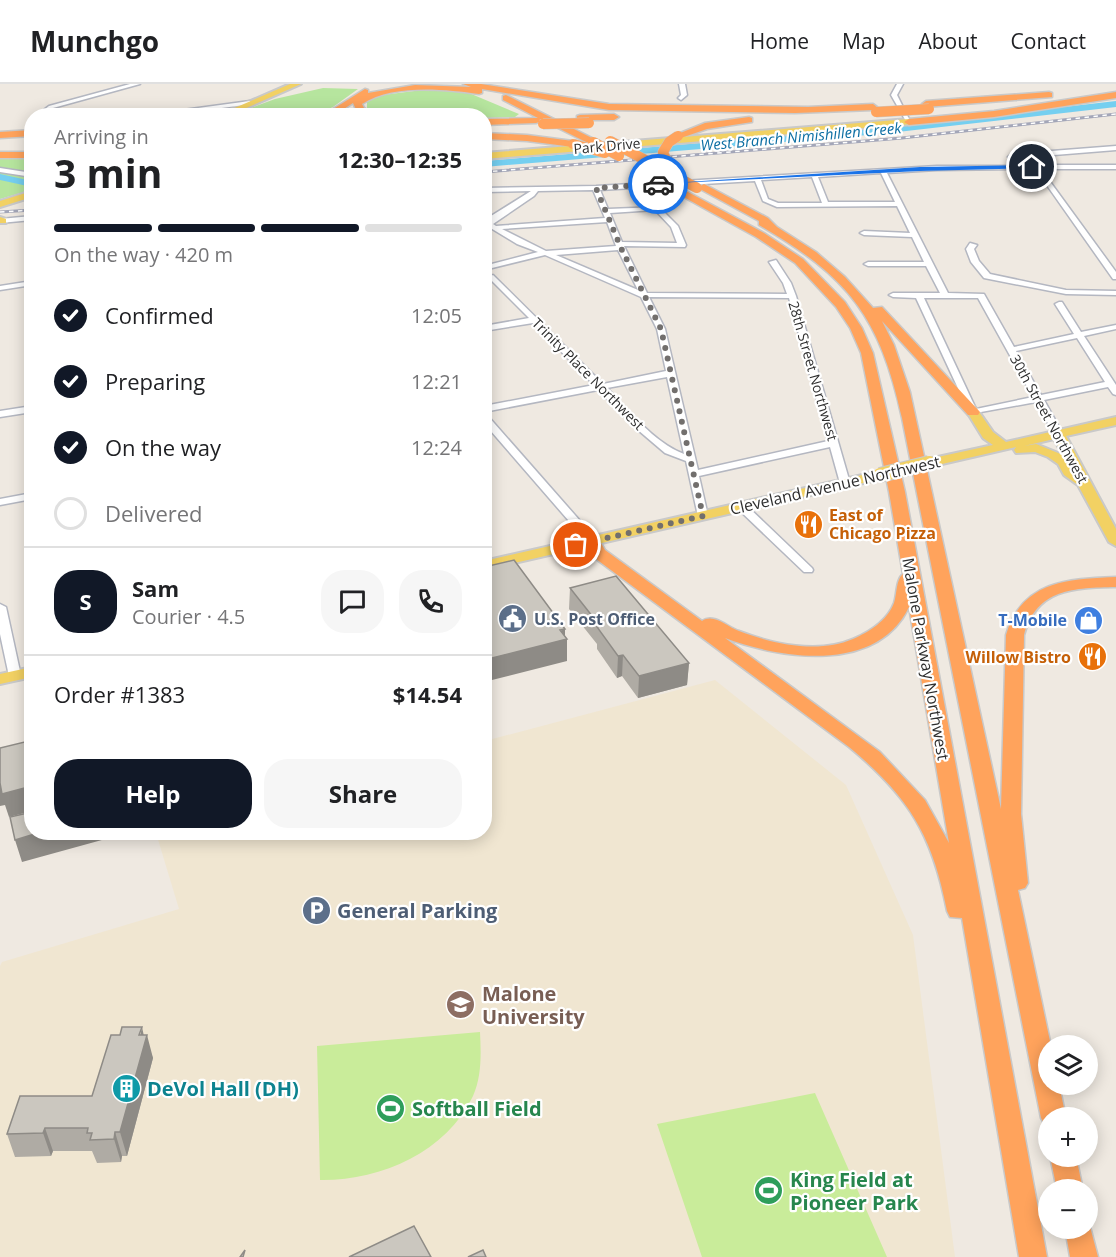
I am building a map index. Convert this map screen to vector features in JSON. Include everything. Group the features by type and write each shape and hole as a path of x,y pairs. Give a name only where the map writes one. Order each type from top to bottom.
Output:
{"highway":[{"path":"340,108 366,92 405,84"},
{"path":"442,84 482,89 516,97 588,129 645,171"},
{"path":"467,84 576,103 626,108 876,111"},
{"path":"359,108 357,103 364,95 419,85 464,88 516,102 588,129 628,121"},
{"path":"486,87 536,102 700,188"},
{"path":"928,108 1116,87"},
{"path":"909,122 994,114 1116,93"},
{"path":"696,119 962,107 1116,93"},
{"path":"492,121 536,121 588,129 806,110"},
{"path":"700,188 676,172 665,161 663,152 665,147 678,136 705,126 736,121 876,111"},
{"path":"492,125 536,121"},
{"path":"0,137 24,134"},
{"path":"492,136 573,144 607,154 645,171"},
{"path":"0,137 24,138"},
{"path":"0,145 24,144"},
{"path":"0,154 24,155"},
{"name":"Malone Parkway Northwest","path":"645,171 744,225 786,252 823,283 849,316 862,340 871,365 909,564 1033,1257"},
{"name":"Malone Parkway Northwest","path":"700,188 778,231 839,275 879,326 890,352 900,385 1052,1107"},
{"path":"839,275 866,298 973,412"},
{"path":"592,542 610,549 721,630 765,646 795,650 842,647 879,632 894,619 900,609 909,564"},
{"path":"592,542 598,553 841,732 904,788 928,821 949,868 972,987 994,1036"},
{"path":"1037,1036 1028,943 1012,846 1016,626 1021,613 1030,603 1048,592 1071,585 1116,582"},
{"path":"1080,1239 1084,1257"}],"main road":[{"path":"238,108 297,84"},
{"name":"Park Drive","path":"492,155 909,122"},
{"path":"0,204 24,196"},
{"path":"973,412 988,435 1004,446"},
{"name":"Cleveland Avenue Northwest","path":"492,564 1116,421"},
{"name":"30th Street Northwest","path":"1058,434 1116,542"},
{"path":"933,462 964,462 1036,448 1056,456 1069,472 1085,483"}],"street":[{"path":"50,108 137,84"},
{"path":"681,98 684,95 682,84"},
{"path":"900,84 894,95 909,122"},
{"path":"214,108 250,103"},
{"path":"1115,273 1041,173 1011,157 1116,148"},
{"path":"1098,149 1115,168"},
{"path":"492,190 596,188 883,171 1032,167 1115,168"},
{"path":"0,170 24,174"},
{"path":"883,171 945,296 893,296"},
{"path":"814,175 826,205"},
{"path":"757,178 763,196 769,203 782,206 900,204"},
{"path":"596,188 620,246 661,329 703,516"},
{"path":"492,220 532,195 536,189"},
{"path":"492,266 545,253 620,246 682,245 674,226 657,208 607,216 494,228"},
{"path":"1,221 24,219"},
{"path":"494,228 545,253 643,295 792,296"},
{"path":"864,233 915,235"},
{"path":"973,245 970,249 975,262 987,276 1066,292 1116,293"},
{"name":"28th Street Northwest","path":"773,262 788,283 845,483"},
{"path":"868,264 929,264"},
{"name":"Trinity Place Northwest","path":"493,277 668,452 691,460"},
{"path":"0,288 24,284"},
{"path":"918,296 973,412 1109,384"},
{"name":"30th Street Northwest","path":"945,296 981,296 1058,434"},
{"path":"1059,304 1116,392"},
{"path":"492,328 534,320"},
{"path":"1011,350 1116,327"},
{"path":"492,407 672,373"},
{"path":"0,414 24,410"},
{"path":"492,426 592,542"},
{"path":"693,474 833,443"},
{"path":"0,502 24,498"},
{"path":"742,507 808,570"},
{"path":"0,607 16,676"}],"shaded area":[{"name":"Malone University","path":"715,680 846,785 913,935 955,1257 0,1257 0,966 2,962 179,909 158,840 492,840 492,739"}],"green space":[{"path":"323,88 358,89 331,108 251,108 275,99"},
{"path":"430,89 469,93 519,114 515,117 492,118 492,108 367,108 367,101 375,96"},
{"path":"0,158 24,158 24,192 0,199"},
{"name":"Softball Field","path":"480,1032 480,1064 476,1088 461,1116 446,1133 428,1148 387,1169 342,1179 320,1180 317,1046"},
{"name":"King Field at Pioneer Park","path":"815,1093 887,1257 702,1257 657,1124"}],"building":[{"path":"514,560 565,629 560,630 567,639 492,658 492,565"},
{"path":"616,576 689,663 639,676 623,655 618,656 597,627 600,626 570,588"},
{"path":"24,742 24,788 2,794 0,748"},
{"path":"24,814 24,837 15,840 10,817"},
{"path":"122,1027 142,1027 139,1035 147,1035 120,1132 115,1132 114,1139 90,1140 92,1133 87,1133 88,1128 45,1128 43,1133 7,1134 20,1096 92,1096 111,1035 120,1035"},
{"path":"414,1226 431,1257 349,1257"},
{"path":"483,1250 486,1257 468,1257"}],"waterway":[{"name":"West Branch Nimishillen Creek","path":"492,163 880,131 1116,104"},
{"name":"West Branch Nimishillen Creek","path":"0,177 24,182"}],"railway":[{"path":"492,171 902,138 1116,114"},
{"path":"0,212 24,210"}],"way so far":[{"path":"576,545 703,516 661,329 621,248 596,188 658,184"}],"place":[{"name":"East of Chicago Pizza","path":"808,524"},
{"name":"U.S. Post Office","path":"513,619"},
{"name":"T-Mobile","path":"1088,620"},
{"name":"Willow Bistro","path":"1092,657"},
{"name":"General Parking","path":"316,911"},
{"name":"Malone University","path":"461,1005"},
{"name":"DeVol Hall (DH)","path":"126,1089"},
{"name":"Softball Field","path":"391,1109"},
{"name":"King Field at Pioneer Park","path":"769,1191"}],"route":[{"path":"658,184 920,169 1032,167"}]}
